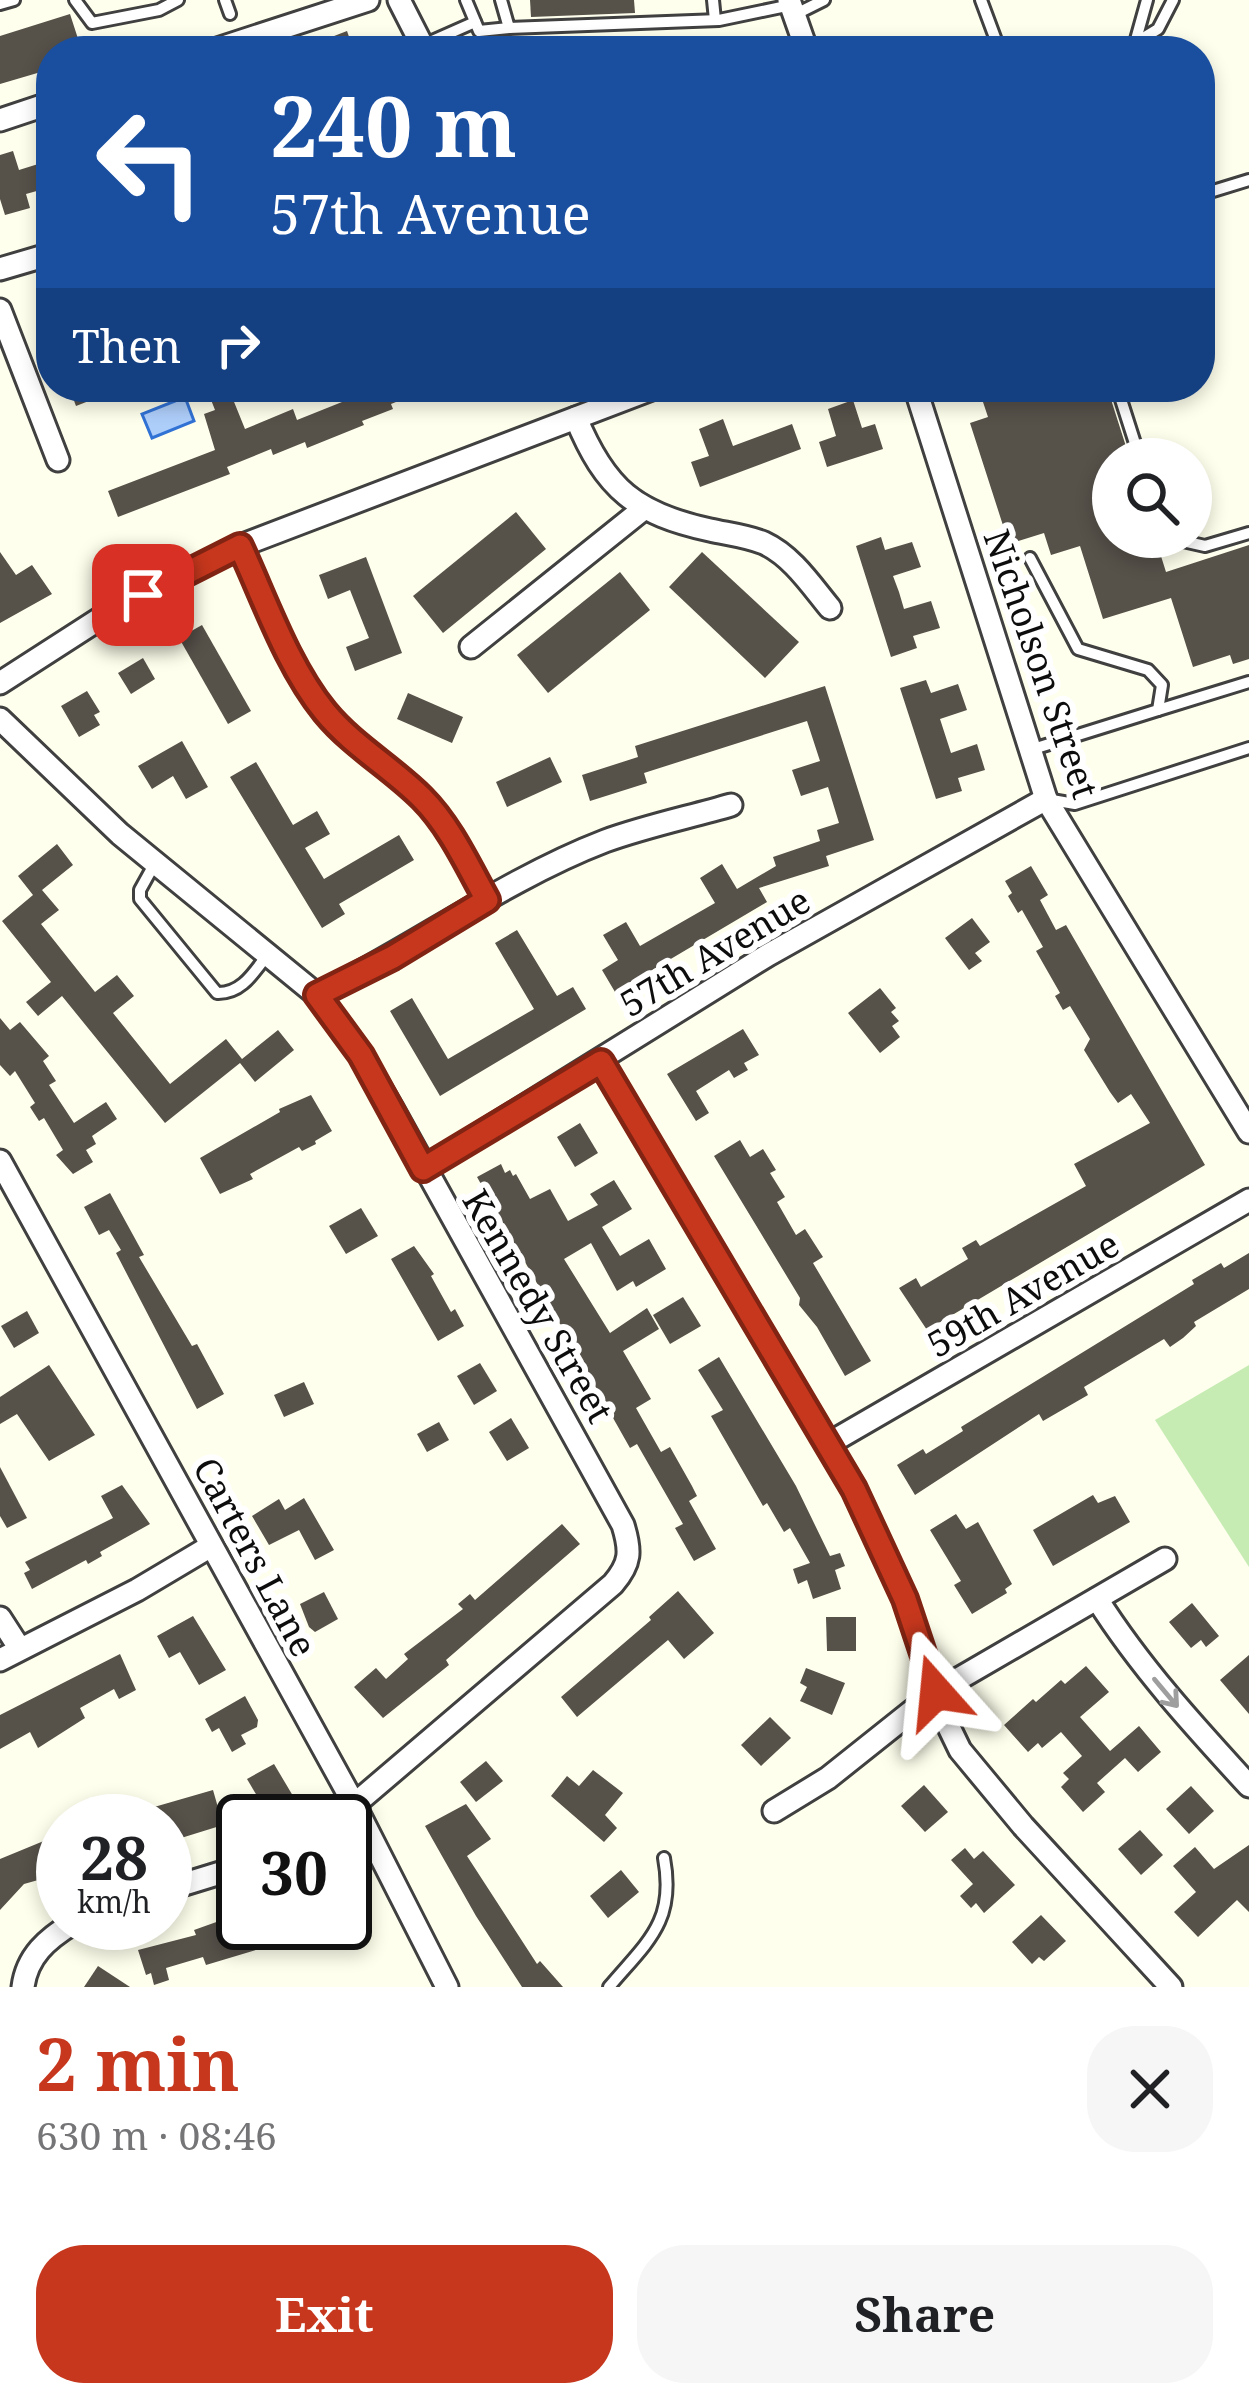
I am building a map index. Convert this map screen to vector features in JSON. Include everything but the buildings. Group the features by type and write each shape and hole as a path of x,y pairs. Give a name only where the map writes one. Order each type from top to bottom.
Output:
{"street":[{"path":"257,36 368,0"},
{"path":"399,0 417,36"},
{"path":"792,7 801,36"},
{"path":"0,120 36,108"},
{"path":"0,269 36,258"},
{"path":"0,310 58,460"},
{"path":"587,402 599,465 642,510 764,543 802,574 830,608"},
{"path":"0,683 104,616 240,546 618,402"},
{"name":"Nicholson Street","path":"920,402 1046,799 1249,1132"},
{"path":"471,647 642,510"},
{"path":"240,546 323,709 355,743 425,801 487,900"},
{"name":"Kennedy Street","path":"0,719 155,863 317,995 361,1055 623,1526 630,1558 614,1584 367,1794"},
{"name":"57th Avenue","path":"423,1169 769,955 1046,799"},
{"path":"317,995 393,957 542,870 607,840 731,805"},
{"path":"601,1062 828,1444 884,1549 960,1750 989,1788 1171,1987"},
{"name":"Carters Lane","path":"0,1161 349,1794"},
{"name":"59th Avenue","path":"828,1444 1249,1200"},
{"path":"0,1618 10,1655 211,1546"},
{"path":"774,1811 828,1778 936,1692 1165,1559"},
{"path":"1097,1599 1172,1701 1249,1786"},
{"name":"Carters Lane","path":"372,1838 447,1987"},
{"path":"23,1987 25,1972 39,1950"}],"lane":[{"path":"0,4 14,0"},
{"path":"76,0 92,23 159,10 178,0"},
{"path":"225,0 230,14"},
{"path":"466,0 479,31 715,20 749,6 792,7 824,0"},
{"path":"501,0 509,28"},
{"path":"713,0 715,20"},
{"path":"981,0 994,36"},
{"path":"1137,36 1147,0"},
{"path":"1146,36 1158,29 1173,0"},
{"path":"447,36 475,22"},
{"path":"1215,190 1249,180"},
{"path":"1122,402 1133,438"},
{"path":"1212,544 1249,532"},
{"path":"1030,558 1078,649 1148,670 1162,685 1159,710"},
{"path":"1030,750 1249,682"},
{"path":"1046,799 1075,804 1249,748"},
{"path":"155,863 140,899 218,993 230,993 248,981 268,954"},
{"path":"609,1987 661,1920 668,1898 664,1858"}],"green space":[{"path":"1249,1365 1249,1567 1155,1420"}],"water":[{"path":"172,402 187,402 194,421 152,438 142,414"}],"route":[{"path":"143,595 240,546 323,709 355,743 425,801 487,900 393,957 317,995 361,1055 423,1169 601,1062 854,1489 905,1599 936,1692"}]}
